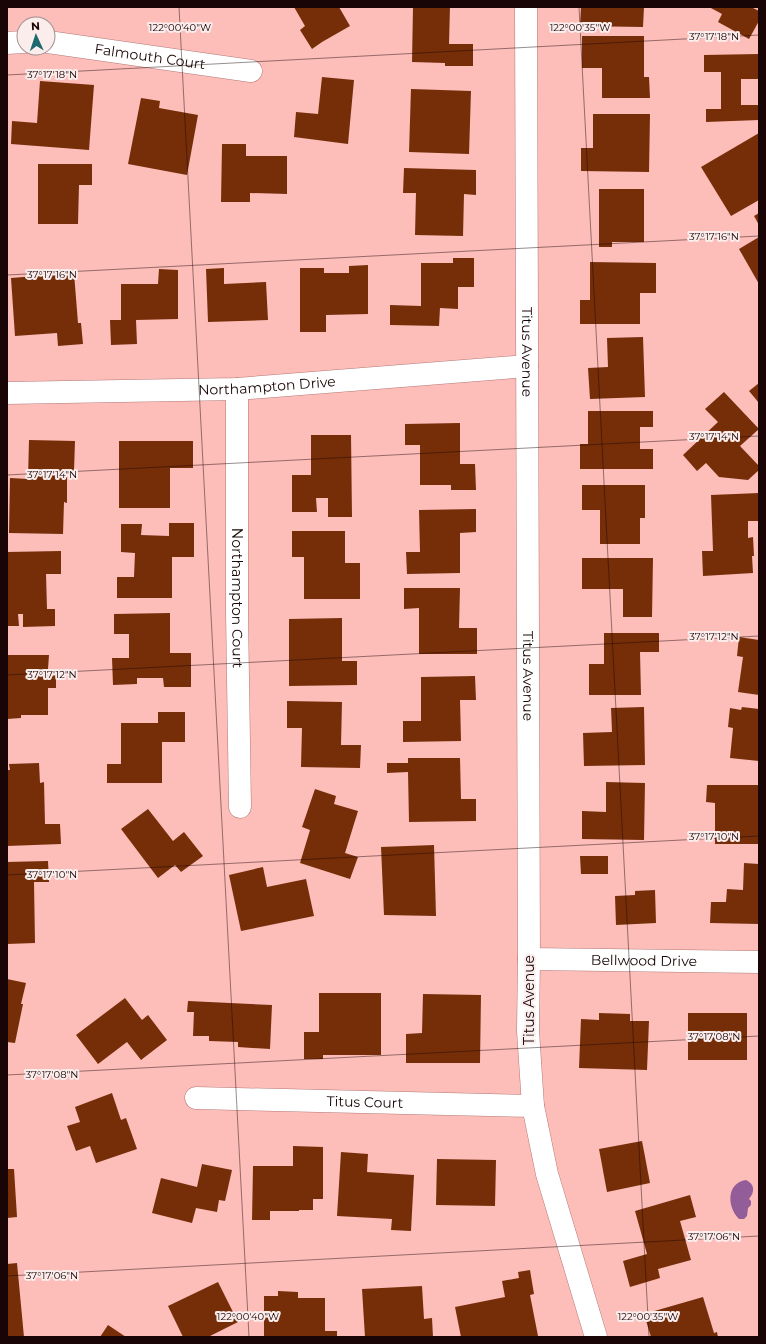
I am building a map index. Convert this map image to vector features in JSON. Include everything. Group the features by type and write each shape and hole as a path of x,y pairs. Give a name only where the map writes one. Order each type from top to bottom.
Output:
{"street":[{"name":"Titus Avenue","path":"526,7 528,1031 533,1106 547,1174 596,1337"},
{"name":"Falmouth Court","path":"56,43 251,71"},
{"name":"Northampton Drive","path":"7,393 237,389 527,366"},
{"name":"Northampton Court","path":"237,389 237,614 240,807"},
{"name":"Bellwood Drive","path":"529,959 759,962"},
{"name":"Titus Court","path":"196,1098 533,1106"}],"shaded area":[{"path":"746,1180 753,1188 749,1199 751,1201 751,1205 748,1208 747,1216 744,1219 739,1219 732,1208 730,1196 732,1190 739,1182"}],"building":[{"path":"294,7 339,7 350,26 312,49 300,30 305,26"},
{"path":"413,7 450,7 449,44 473,44 473,66 445,66 445,63 412,62"},
{"path":"581,7 644,7 643,27 580,26"},
{"path":"709,7 751,7 759,11 759,21 749,39 718,22 722,14"},
{"path":"582,36 644,36 644,77 649,77 650,98 602,98 602,68 582,68"},
{"path":"759,54 759,79 741,79 741,105 759,105 759,120 706,122 706,109 721,109 721,72 704,72 704,55"},
{"path":"322,77 354,80 348,144 294,137 296,112 318,114"},
{"path":"40,81 94,85 89,150 11,144 12,121 37,123"},
{"path":"411,89 471,91 469,154 409,152"},
{"path":"141,98 160,101 159,108 198,115 187,175 128,164"},
{"path":"593,114 650,114 649,172 581,171 581,148 593,148"},
{"path":"759,133 759,200 731,216 701,167"},
{"path":"222,144 246,144 246,156 287,156 287,194 250,193 250,202 221,202"},
{"path":"38,164 92,164 92,185 79,185 78,224 38,224"},
{"path":"404,168 476,170 476,195 464,194 463,236 415,235 416,193 403,193"},
{"path":"599,189 644,189 644,242 612,242 612,247 599,247"},
{"path":"759,213 759,225 754,216"},
{"path":"759,237 759,284 739,249"},
{"path":"453,258 474,258 474,287 458,287 458,309 440,308 439,326 390,325 390,305 421,306 421,263 453,263"},
{"path":"590,262 656,263 656,293 640,293 640,324 580,324 580,300 590,300"},
{"path":"368,265 368,314 326,315 326,332 300,332 300,268 324,268 324,273 349,273 349,266"},
{"path":"224,268 224,284 266,282 268,320 208,322 206,269"},
{"path":"159,269 178,270 178,319 136,320 137,344 111,345 110,320 121,320 121,284 158,284"},
{"path":"74,273 78,323 81,323 83,344 58,346 57,333 15,336 11,278"},
{"path":"643,337 645,397 590,399 588,368 608,367 607,338"},
{"path":"759,383 759,403 749,391"},
{"path":"724,392 759,429 740,446 759,466 759,470 748,480 719,477 706,463 697,471 683,455 718,422 705,409"},
{"path":"588,411 653,411 653,427 640,427 640,449 653,449 653,469 580,469 580,444 588,444"},
{"path":"460,423 460,464 475,464 476,490 451,490 451,485 420,485 420,445 405,445 405,424"},
{"path":"311,435 351,435 352,517 328,517 328,498 316,498 317,512 292,512 292,475 311,475"},
{"path":"29,440 75,441 74,471 67,471 67,503 64,502 63,534 9,533 10,478 28,479"},
{"path":"119,441 193,441 193,468 170,468 170,508 119,508"},
{"path":"582,485 645,485 645,518 640,518 640,544 600,544 600,510 582,510"},
{"path":"759,493 759,521 748,521 748,538 753,537 753,573 703,576 702,551 713,551 711,495"},
{"path":"476,509 476,532 460,533 460,573 407,574 406,552 420,552 419,510"},
{"path":"169,523 194,523 194,557 172,557 172,598 117,598 117,577 134,577 135,553 121,552 121,524 142,524 141,535 169,536"},
{"path":"292,531 345,531 345,563 360,563 360,599 304,599 304,557 292,557"},
{"path":"61,551 61,574 46,574 47,609 55,609 55,626 23,627 23,614 18,614 19,626 7,626 7,552"},
{"path":"582,558 653,558 652,617 623,617 623,589 582,589"},
{"path":"404,588 460,588 459,628 477,628 477,654 419,654 419,608 404,609"},
{"path":"170,613 170,653 191,653 191,687 164,687 163,678 137,678 137,684 113,685 112,658 129,658 129,634 114,634 114,614"},
{"path":"342,618 342,661 357,661 357,685 289,686 289,619"},
{"path":"604,633 659,633 659,652 640,652 641,695 589,695 589,664 604,664"},
{"path":"739,637 759,640 759,695 738,692 743,657 737,656"},
{"path":"7,655 49,655 48,669 56,669 56,688 48,688 48,715 21,715 21,718 7,719"},
{"path":"475,676 476,700 460,700 461,741 403,742 403,721 421,721 421,677"},
{"path":"287,701 342,702 341,745 361,745 360,768 301,767 302,728 287,728"},
{"path":"644,707 645,765 584,766 583,733 612,732 611,708"},
{"path":"742,707 759,709 759,761 730,758 733,728 728,727 730,708 741,710"},
{"path":"158,712 185,712 185,742 162,742 162,783 107,783 107,764 121,764 121,723 158,723"},
{"path":"408,758 460,758 461,799 476,799 476,821 409,822 408,772 387,773 387,763 408,763"},
{"path":"39,763 40,783 44,782 45,824 60,824 61,844 7,846 7,770 10,770 9,764"},
{"path":"606,782 645,783 644,840 582,839 582,811 606,812"},
{"path":"707,785 759,785 759,844 715,844 715,803 706,802"},
{"path":"315,789 336,796 334,804 358,811 345,853 358,857 350,879 300,863 310,830 302,827"},
{"path":"148,809 173,841 184,832 203,856 181,872 175,865 158,878 121,829"},
{"path":"434,845 436,916 384,915 381,847"},
{"path":"580,856 608,856 608,874 581,874"},
{"path":"48,861 49,882 34,882 35,943 7,944 7,862"},
{"path":"744,863 759,864 759,924 710,923 711,902 726,902 727,889 743,890"},
{"path":"263,867 267,887 306,879 314,916 241,931 229,875"},
{"path":"655,890 656,923 616,925 615,896 635,895 635,891"},
{"path":"7,979 26,983 15,1043 7,1042"},
{"path":"319,993 381,993 381,1055 323,1055 323,1059 304,1059 304,1032 319,1032"},
{"path":"423,994 481,995 480,1063 406,1063 406,1034 422,1033"},
{"path":"125,998 142,1020 148,1015 167,1040 141,1060 127,1042 98,1064 76,1035"},
{"path":"188,1001 272,1005 270,1049 238,1047 238,1042 209,1041 209,1036 193,1036 194,1012 187,1012"},
{"path":"599,1013 630,1014 630,1021 649,1021 647,1070 579,1068 581,1019 599,1020"},
{"path":"688,1013 747,1013 747,1060 688,1060"},
{"path":"112,1093 121,1120 126,1118 137,1149 96,1163 90,1146 76,1151 67,1126 80,1122 75,1107"},
{"path":"642,1141 650,1183 607,1192 599,1149"},
{"path":"293,1146 323,1147 323,1199 313,1199 313,1210 270,1211 270,1220 252,1220 253,1166 293,1166"},
{"path":"341,1152 368,1154 367,1172 414,1175 411,1231 391,1230 392,1219 337,1216"},
{"path":"437,1159 496,1160 495,1206 436,1205"},
{"path":"202,1164 232,1170 225,1201 219,1200 217,1212 196,1208 192,1223 152,1213 161,1178 197,1187"},
{"path":"7,1169 14,1169 17,1217 7,1218"},
{"path":"690,1195 696,1217 680,1221 691,1260 658,1269 660,1278 630,1287 623,1261 647,1254 635,1211"},
{"path":"17,1263 24,1337 7,1337 7,1264"},
{"path":"530,1270 534,1294 530,1295 538,1336 461,1337 455,1307 505,1297 502,1281 519,1278 518,1272"},
{"path":"218,1282 238,1322 208,1337 183,1337 168,1306"},
{"path":"422,1286 424,1319 432,1318 433,1337 365,1337 362,1289"},
{"path":"278,1291 298,1292 298,1298 325,1298 325,1331 337,1331 337,1337 264,1337 264,1296 278,1296"},
{"path":"703,1297 714,1333 717,1332 718,1337 651,1337 644,1314"},
{"path":"108,1325 126,1337 100,1337"}]}
